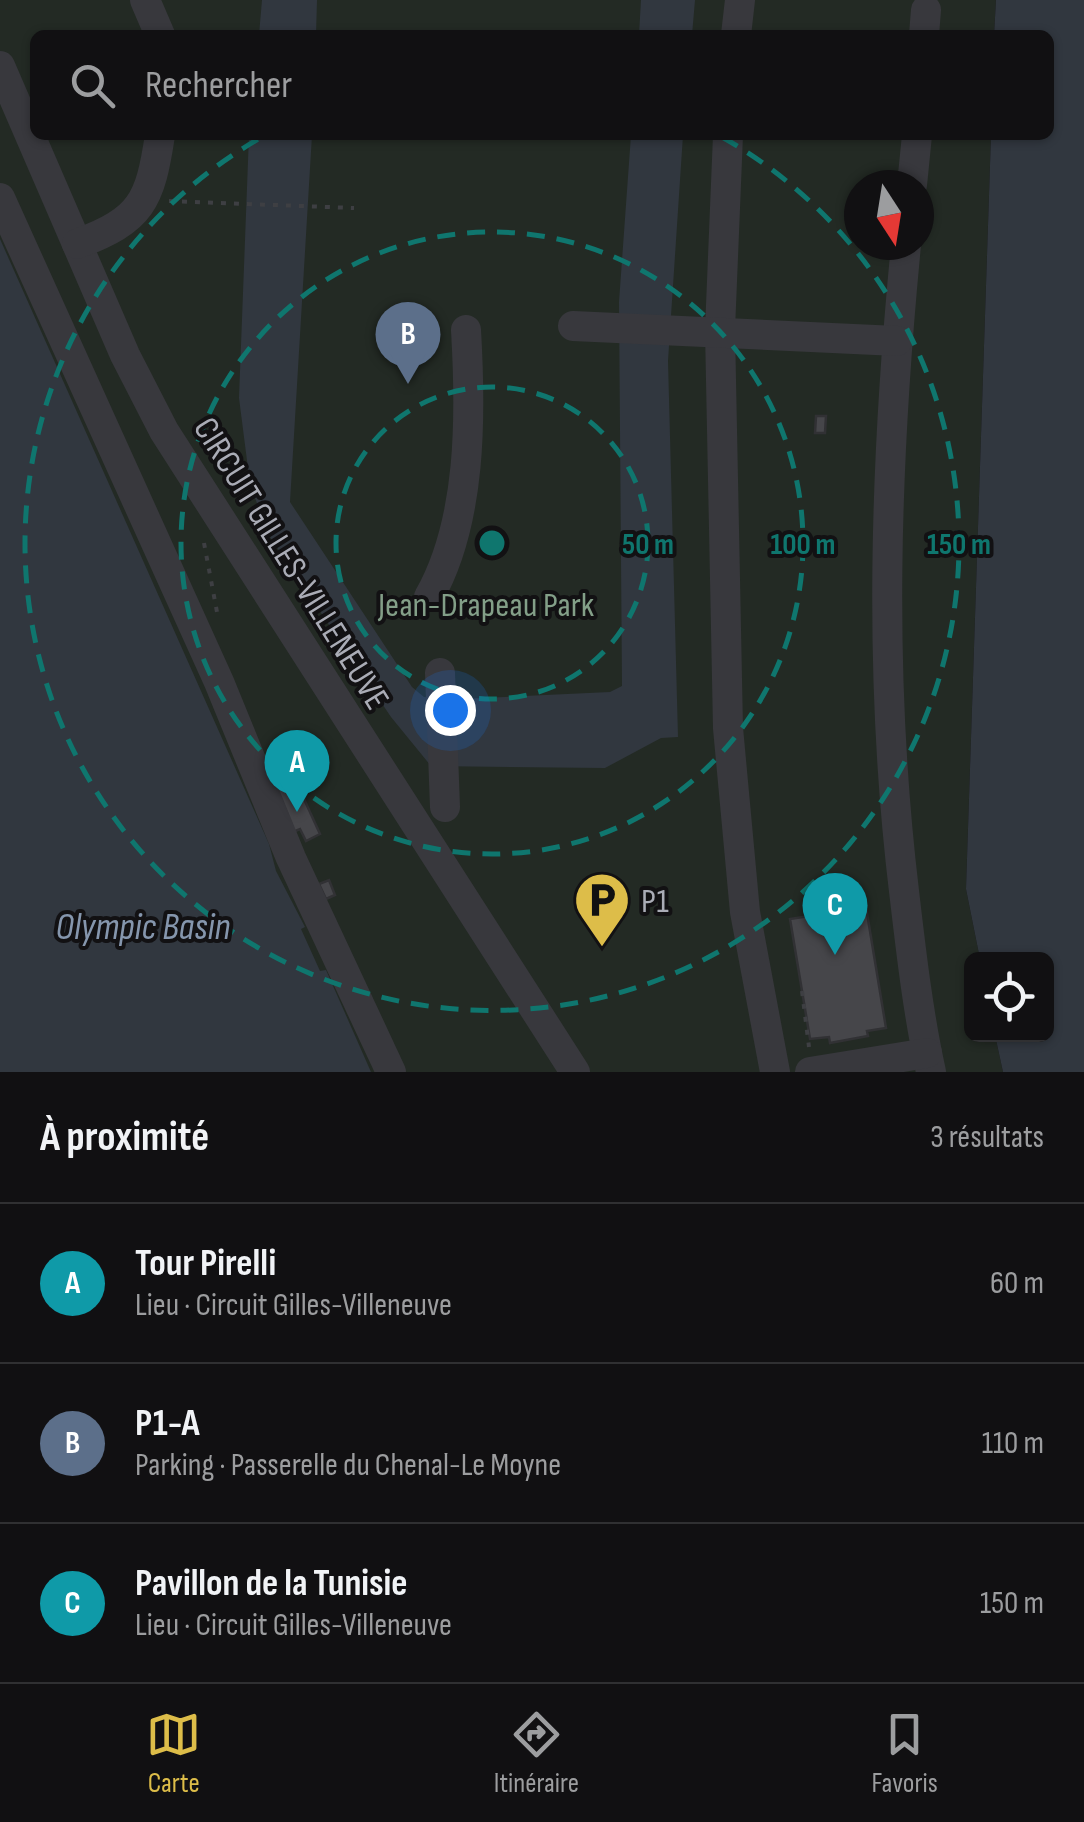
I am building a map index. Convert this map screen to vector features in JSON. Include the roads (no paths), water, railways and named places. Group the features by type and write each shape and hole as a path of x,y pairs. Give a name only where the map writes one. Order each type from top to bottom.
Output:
{"street":[{"path":"144,0 158,30"},
{"path":"737,30 740,0"},
{"name":"CIRCUIT GILLES-VILLENEUVE","path":"0,66 30,135"},
{"name":"CIRCUIT GILLES-VILLENEUVE","path":"32,140 164,431 575,1072"},
{"path":"77,244 135,216 146,199 159,140"},
{"path":"728,140 711,329 728,728 745,912 775,1072"},
{"path":"914,170 916,140"},
{"path":"0,198 219,682 291,858 391,1072"},
{"path":"822,1070 929,1062 897,836 888,723 884,547 905,260"},
{"path":"573,326 711,329 897,342"},
{"path":"429,597 447,566 472,423 466,330"},
{"path":"440,673 446,804"}],"water":[{"path":"262,0 317,0 316,30 259,30"},
{"path":"641,0 695,0 692,30 639,30"},
{"path":"996,0 1084,0 1084,1072 1003,1072 997,1042 1054,1042 1054,952 979,952 966,889 991,140 1054,140 1054,30 994,30"},
{"path":"249,140 312,140 290,502 412,687 424,697 610,692 622,686 619,302 631,140 683,140 668,361 678,737 661,738 605,768 431,766 391,717 268,534 250,484 239,398"},
{"name":"Olympic Basin","path":"0,239 269,844 276,871 305,927 301,929 320,971 326,970 371,1072 0,1072"}],"place":[{"name":"P1-A","path":"408,384"},
{"name":"Tour Pirelli","path":"297,812"},
{"name":"P1","path":"602,949"},
{"name":"Pavillon de la Tunisie","path":"835,955"}],"park label":[{"name":"Jean-Drapeau Park","path":"486,604"}]}
